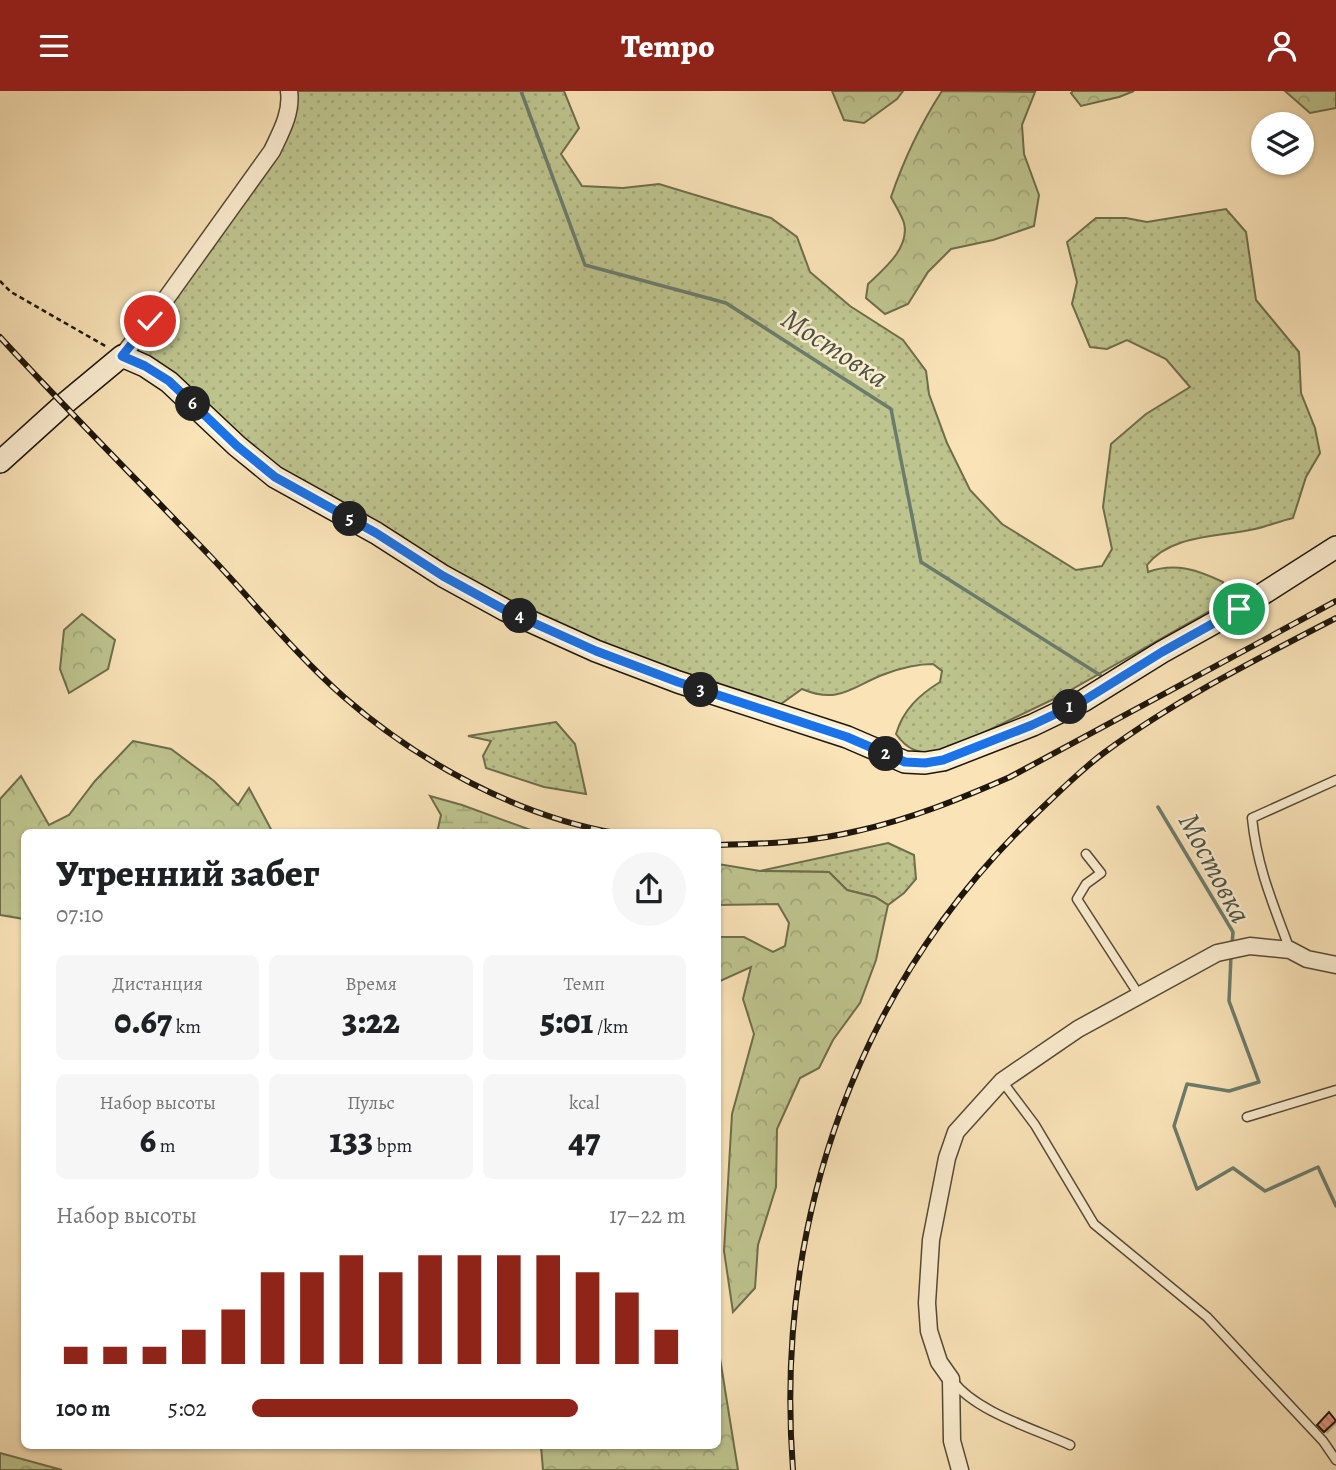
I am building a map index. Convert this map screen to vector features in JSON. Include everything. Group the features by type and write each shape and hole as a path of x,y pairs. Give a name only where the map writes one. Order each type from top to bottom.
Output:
{"street":[{"path":"0,462 62,405 122,356 150,321 272,151 284,126 290,101 289,91"},
{"path":"122,356 169,381 237,446 275,477 505,610 596,651 678,682 847,737 905,762 943,760 1032,725 1083,701 1283,583 1336,547"},
{"path":"960,1470 952,1441 951,1379 939,1362 929,1331 927,1303 931,1240 947,1158 956,1132 1002,1081 1078,1029 1217,953 1250,946 1290,950 1307,959 1336,965"}],"lane":[{"path":"1290,950 1262,879 1252,818 1336,780"},
{"path":"1086,853 1101,873 1086,884 1077,899 1139,995"},
{"path":"1002,1081 1035,1125 1094,1224 1207,1317 1322,1441 1336,1460"},
{"path":"1247,1117 1336,1090"},
{"path":"951,1379 958,1388 988,1409 1070,1445"}],"path":[{"path":"0,281 11,292 122,356"}],"green space":[{"path":"289,91 564,91 579,128 561,154 582,186 623,188 659,184 771,218 797,237 810,272 850,306 903,340 926,371 929,394 947,443 970,490 1002,524 1076,570 1102,566 1112,549 1103,507 1111,444 1146,414 1190,387 1166,359 1127,340 1107,349 1090,347 1072,304 1077,282 1067,242 1096,218 1126,218 1147,222 1226,209 1246,232 1256,300 1299,352 1301,393 1315,428 1320,453 1306,477 1293,518 1255,529 1182,542 1169,547 1147,565 1148,572 1168,568 1186,569 1223,582 1222,604 1060,696 939,754 914,750 896,734 913,704 940,682 942,671 933,664 897,670 836,694 826,695 802,689 770,712 596,651 304,495 122,356 272,151"},
{"path":"832,91 903,91 897,99 864,123 844,120"},
{"path":"942,91 1035,92 1022,125 1024,154 1039,195 1034,226 993,240 951,249 928,272 908,304 885,314 866,298 868,284 894,257 903,241 904,223 891,197 913,142"},
{"path":"1134,91 1081,106 1071,93"},
{"path":"1285,91 1336,91 1336,108 1309,112"},
{"path":"82,614 115,640 108,669 69,693 60,669 64,630"},
{"path":"556,722 575,744 586,794 544,787 486,768 483,756 491,741 468,736"},
{"path":"133,741 171,749 214,781 238,805 249,788 271,829 21,829 21,918 0,915 0,799 21,776 49,825 69,815 95,781"},
{"path":"430,796 528,829 438,829 441,815"},
{"path":"888,843 914,855 916,879 888,905 875,897 847,890 829,872 760,871"},
{"path":"721,864 760,871 829,872 847,890 875,897 888,905 876,960 860,1003 833,1040 819,1068 800,1078 777,1129 776,1187 758,1245 755,1288 733,1312 724,1251 732,1114 754,1034 743,999 751,967 721,981 721,937 744,937 773,952 785,946 789,923 778,904 721,905"},
{"path":"721,1365 738,1470 543,1470 541,1449 721,1449"},
{"path":"0,1453 62,1470 0,1470"}],"building":[{"path":"1329,1412 1336,1421 1324,1432 1317,1425"}],"waterway":[{"name":"Мостовка","path":"521,91 585,265 726,303 891,409 921,562 1100,675"},
{"name":"Мостовка","path":"1158,807 1233,932 1232,945"},
{"name":"Мостовка","path":"1231,956 1229,1001 1259,1082 1229,1091 1187,1084 1174,1126 1197,1189 1233,1168 1265,1191 1318,1167 1336,1206"}],"railway":[{"path":"0,337 309,663 373,721 437,764 471,783 543,814 598,829"},
{"path":"721,845 788,842 840,835 897,821 954,801 1010,777 1336,601"},
{"path":"793,1470 791,1377 798,1286 815,1197 841,1111 876,1029 922,951 976,878 1040,810 1096,759 1189,697 1336,618"}],"route":[{"path":"150,321 122,356 169,381 237,446 275,477 304,495 376,533 443,576 505,610 596,651 678,682 847,737 905,762 943,760 1032,725 1083,701 1239,609"}]}
